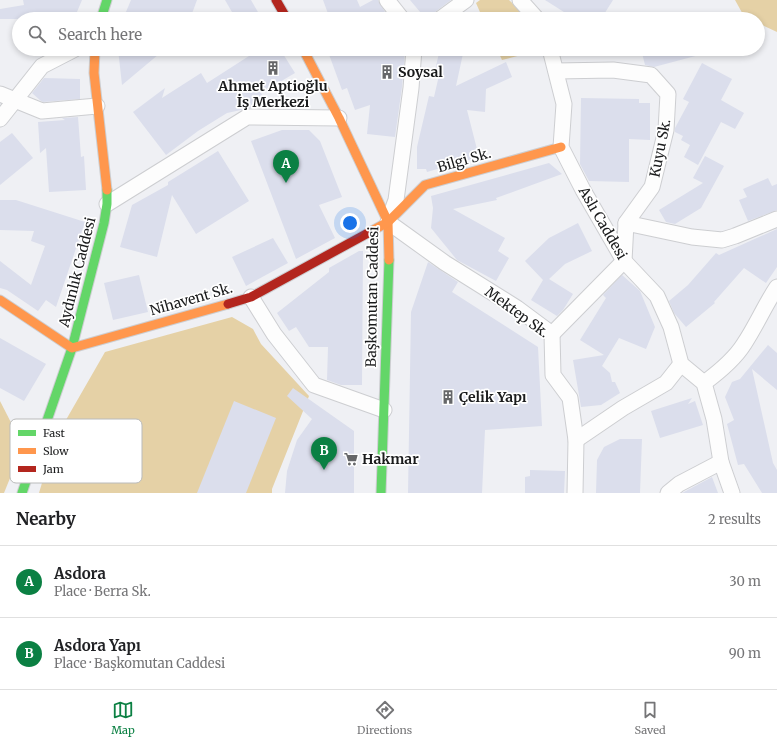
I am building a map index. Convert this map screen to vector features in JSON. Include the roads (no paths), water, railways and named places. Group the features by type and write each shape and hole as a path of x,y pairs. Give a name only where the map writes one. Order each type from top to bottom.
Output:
{"street":[{"path":"103,12 107,0"},
{"path":"276,0 283,12"},
{"path":"387,0 396,12"},
{"path":"450,12 466,0"},
{"path":"520,0 531,12"},
{"path":"0,119 42,66 61,56"},
{"name":"Aydınlık Caddesi","path":"48,419 72,348 104,223 107,204 107,184 94,73 95,56"},
{"name":"Başkomutan Caddesi","path":"307,56 339,118 388,222 389,247 381,493"},
{"path":"388,222 396,200 411,88 413,56"},
{"path":"552,56 564,104 561,147"},
{"name":"Kuyu Sk.","path":"556,70 613,70 651,75 668,94 666,130 652,187 626,223"},
{"path":"0,94 42,111 97,106"},
{"path":"107,204 247,116 339,118"},
{"name":"Bilgi Sk.","path":"388,222 425,185 561,147"},
{"name":"Aslı Caddesi","path":"561,147 583,190 624,261 657,296 671,327 681,364"},
{"path":"552,334 624,261 626,223 692,237 722,240 777,219"},
{"name":"Nihavent Sk.","path":"72,348 251,297 388,222"},
{"name":"Mektep Sk.","path":"388,222 445,263 516,308 552,334 553,375 570,398 576,440 575,493"},
{"path":"704,383 722,370 744,345 777,287"},
{"path":"251,297 274,334 314,385 384,410"},
{"path":"0,300 72,348"},
{"path":"576,440 623,408 666,383 681,364 704,383 714,419 721,462 732,493"},
{"path":"668,493 679,484 721,462"},
{"name":"Aydınlık Caddesi","path":"22,493 25,483"}],"place":[{"name":"Ahmet Aptioğlu İş Merkezi","path":"273,68"},
{"name":"Soysal","path":"387,72"},
{"name":"Asdora","path":"286,183"},
{"name":"Çelik Yapı","path":"448,397"},
{"name":"Hakmar","path":"351,459"},
{"name":"Asdora Yapı","path":"324,470"}]}
